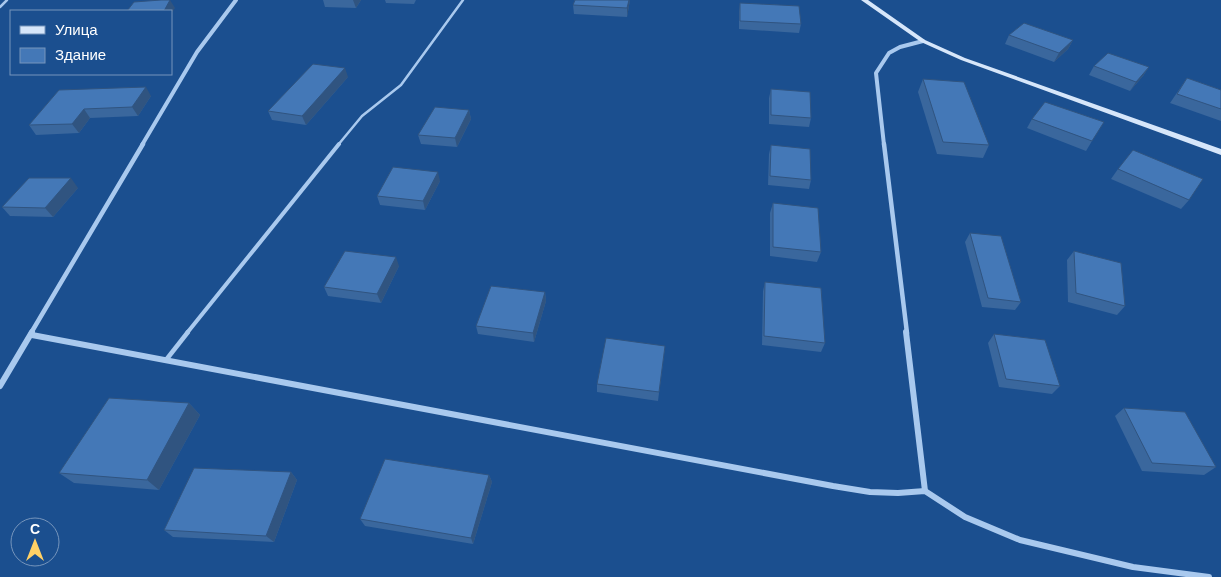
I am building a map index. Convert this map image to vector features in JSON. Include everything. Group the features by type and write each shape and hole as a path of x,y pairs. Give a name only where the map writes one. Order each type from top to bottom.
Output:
{"street":[{"path":"0,386 32,335 197,52 236,0"},
{"path":"864,0 923,41 963,59 1221,152"},
{"path":"923,41 897,48 883,58 876,73 925,491"},
{"path":"32,335 833,486 870,492 898,493 925,491 965,517 1020,540 1134,567 1209,577"}],"lane":[{"path":"0,7 7,0"},
{"path":"166,360 362,116 401,85 464,0"}],"building":[{"path":"170,0 165,10 128,10 134,2"},
{"path":"575,0 629,0 627,8 573,5"},
{"path":"740,3 799,6 801,24 740,21"},
{"path":"1024,23 1073,40 1059,53 1009,35"},
{"path":"1108,53 1149,67 1136,82 1094,66"},
{"path":"313,64 345,68 302,116 268,111"},
{"path":"1187,78 1221,90 1221,109 1177,94"},
{"path":"923,79 964,82 989,145 943,142"},
{"path":"146,87 132,107 84,109 72,124 29,125 59,90"},
{"path":"771,89 810,92 811,118 771,115"},
{"path":"1045,102 1104,122 1092,141 1032,119"},
{"path":"435,107 469,110 455,138 418,135"},
{"path":"771,145 810,149 811,180 770,176"},
{"path":"1133,150 1203,179 1189,200 1118,169"},
{"path":"393,167 438,172 423,201 377,196"},
{"path":"29,178 71,178 45,208 2,207"},
{"path":"773,203 818,208 821,252 773,247"},
{"path":"970,233 1001,236 1021,302 988,298"},
{"path":"345,251 396,257 377,294 324,287"},
{"path":"1074,251 1121,263 1125,306 1076,293"},
{"path":"765,282 821,288 825,343 764,336"},
{"path":"491,286 545,292 533,333 476,326"},
{"path":"994,334 1045,340 1060,386 1006,379"},
{"path":"606,338 665,346 659,392 597,384"},
{"path":"109,398 189,403 147,480 59,473"},
{"path":"1124,408 1185,412 1216,467 1152,463"},
{"path":"385,459 489,475 471,538 360,519"},
{"path":"194,468 291,472 266,536 164,530"}]}
